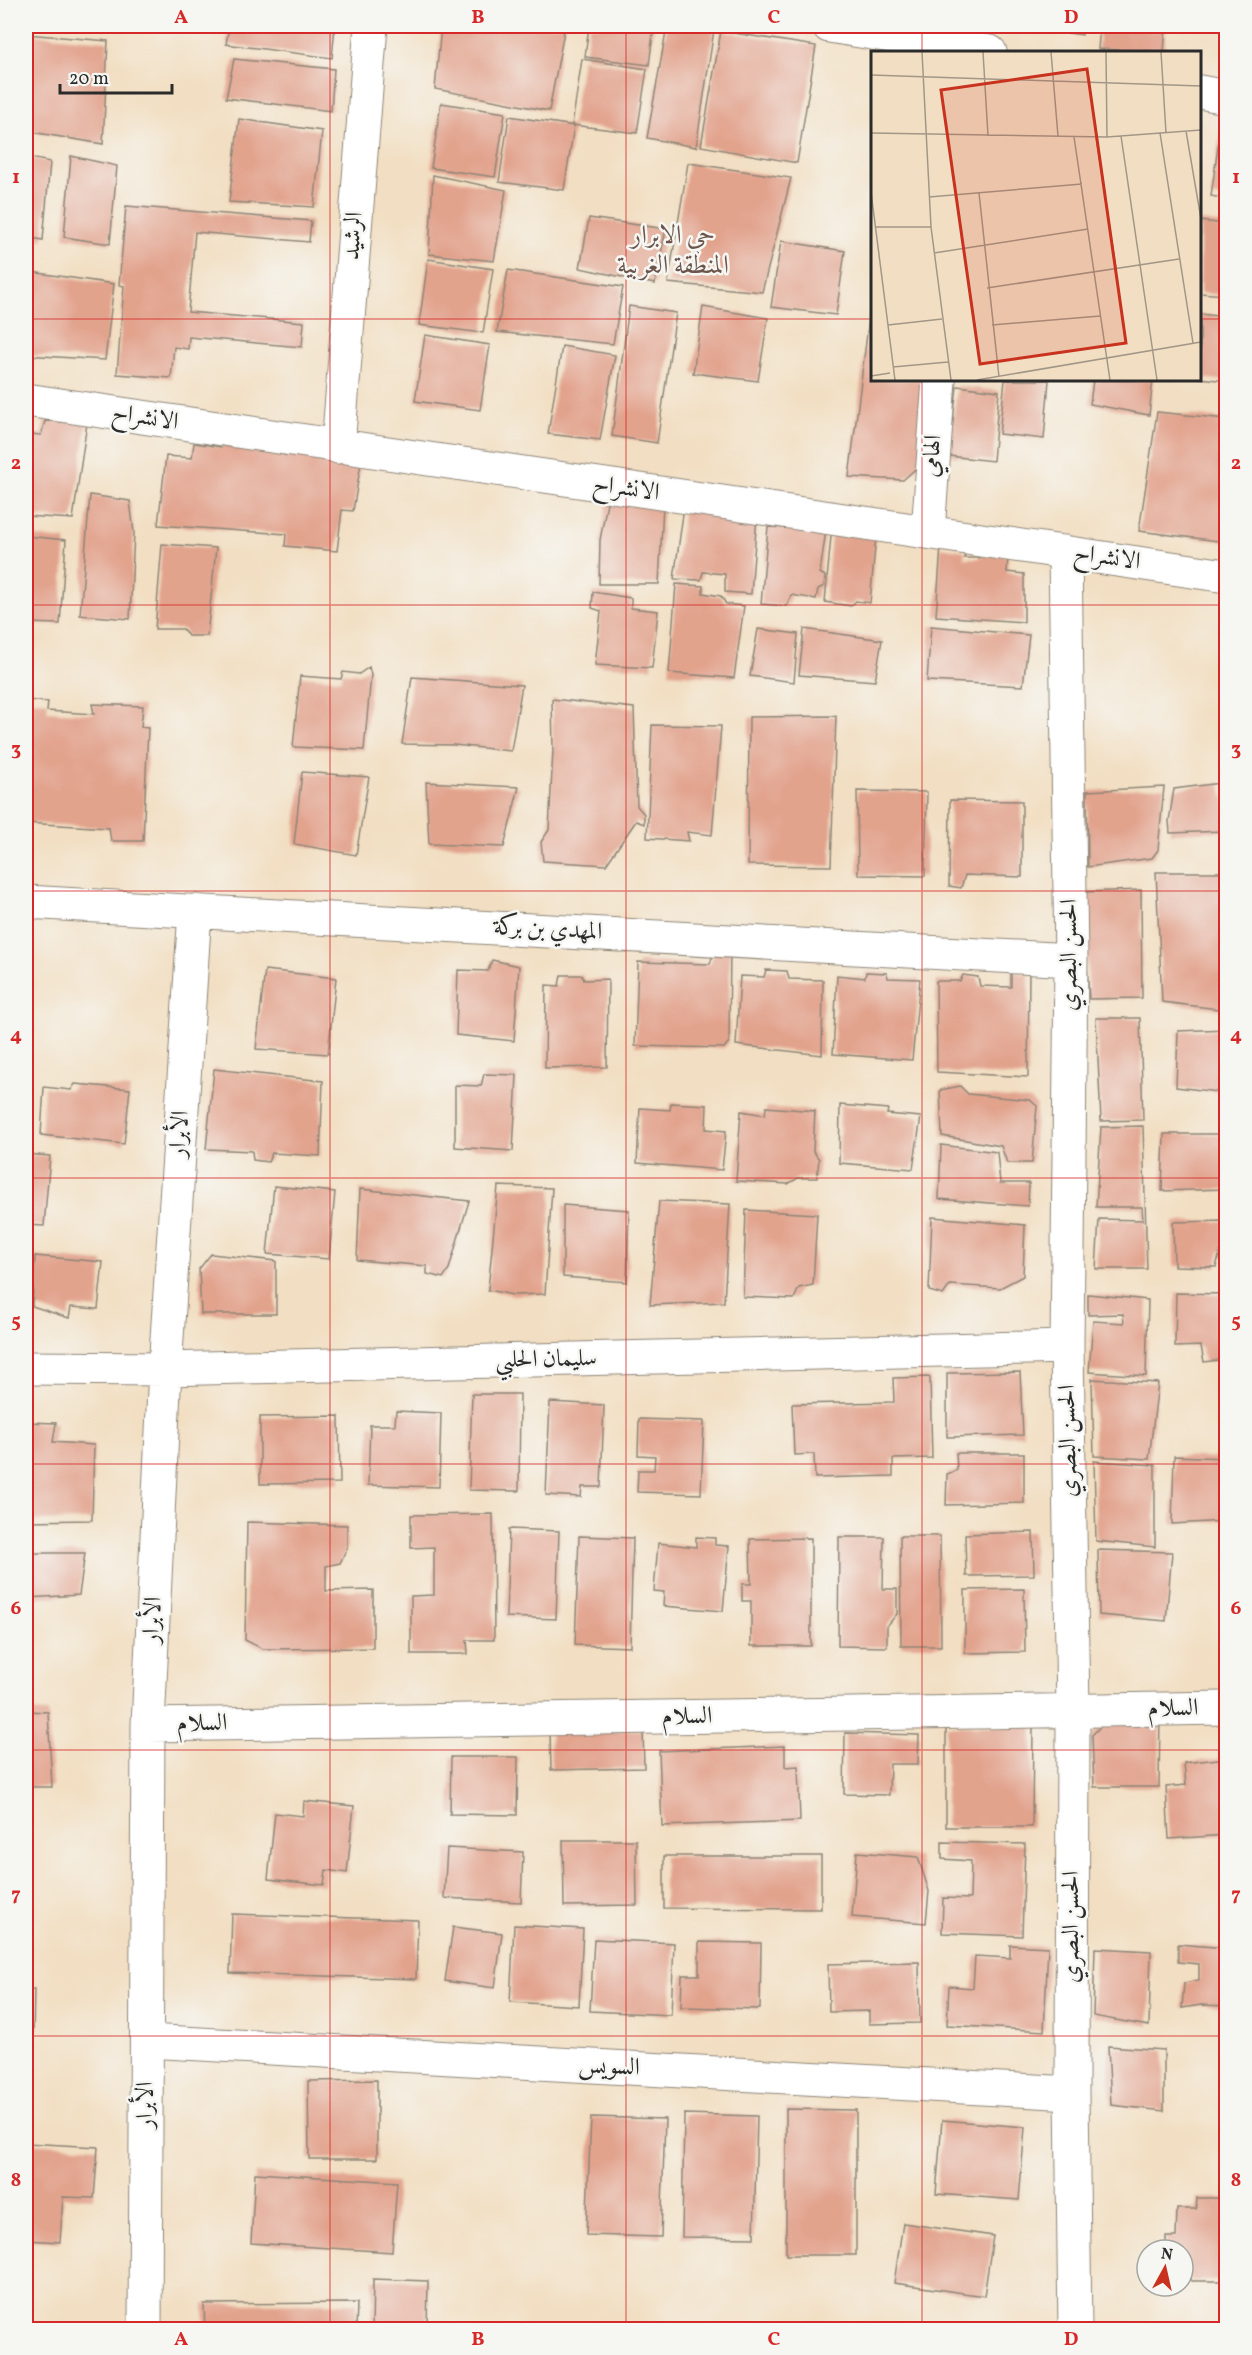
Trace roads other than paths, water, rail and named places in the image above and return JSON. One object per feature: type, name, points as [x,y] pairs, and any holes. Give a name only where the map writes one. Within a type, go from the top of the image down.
[{"type":"street","name":"الرشيد","points":[[338,447],[371,26]]},
{"type":"street","points":[[829,26],[969,44]]},
{"type":"street","points":[[1201,93],[1227,97]]},
{"type":"street","name":"الهامي","points":[[928,532],[939,381]]},
{"type":"street","name":"الانشراح","points":[[26,400],[1227,576]]},
{"type":"street","name":"الحسن البصري","points":[[1065,552],[1071,960],[1067,1347],[1073,1712],[1074,2330]]},
{"type":"street","name":"المهدي بن بركة","points":[[26,902],[1071,960]]},
{"type":"street","name":"الأبرار","points":[[145,2330],[148,1725],[165,1369],[195,911]]},
{"type":"street","name":"سليمان الحلبي","points":[[26,1368],[165,1369],[1067,1347]]},
{"type":"street","name":"السلام","points":[[148,1725],[1227,1708]]},
{"type":"street","name":"السويس","points":[[147,2041],[1072,2093]]},
{"type":"district","name":"حي الابرار المنطقة الغربية","points":[[673,251]]}]
